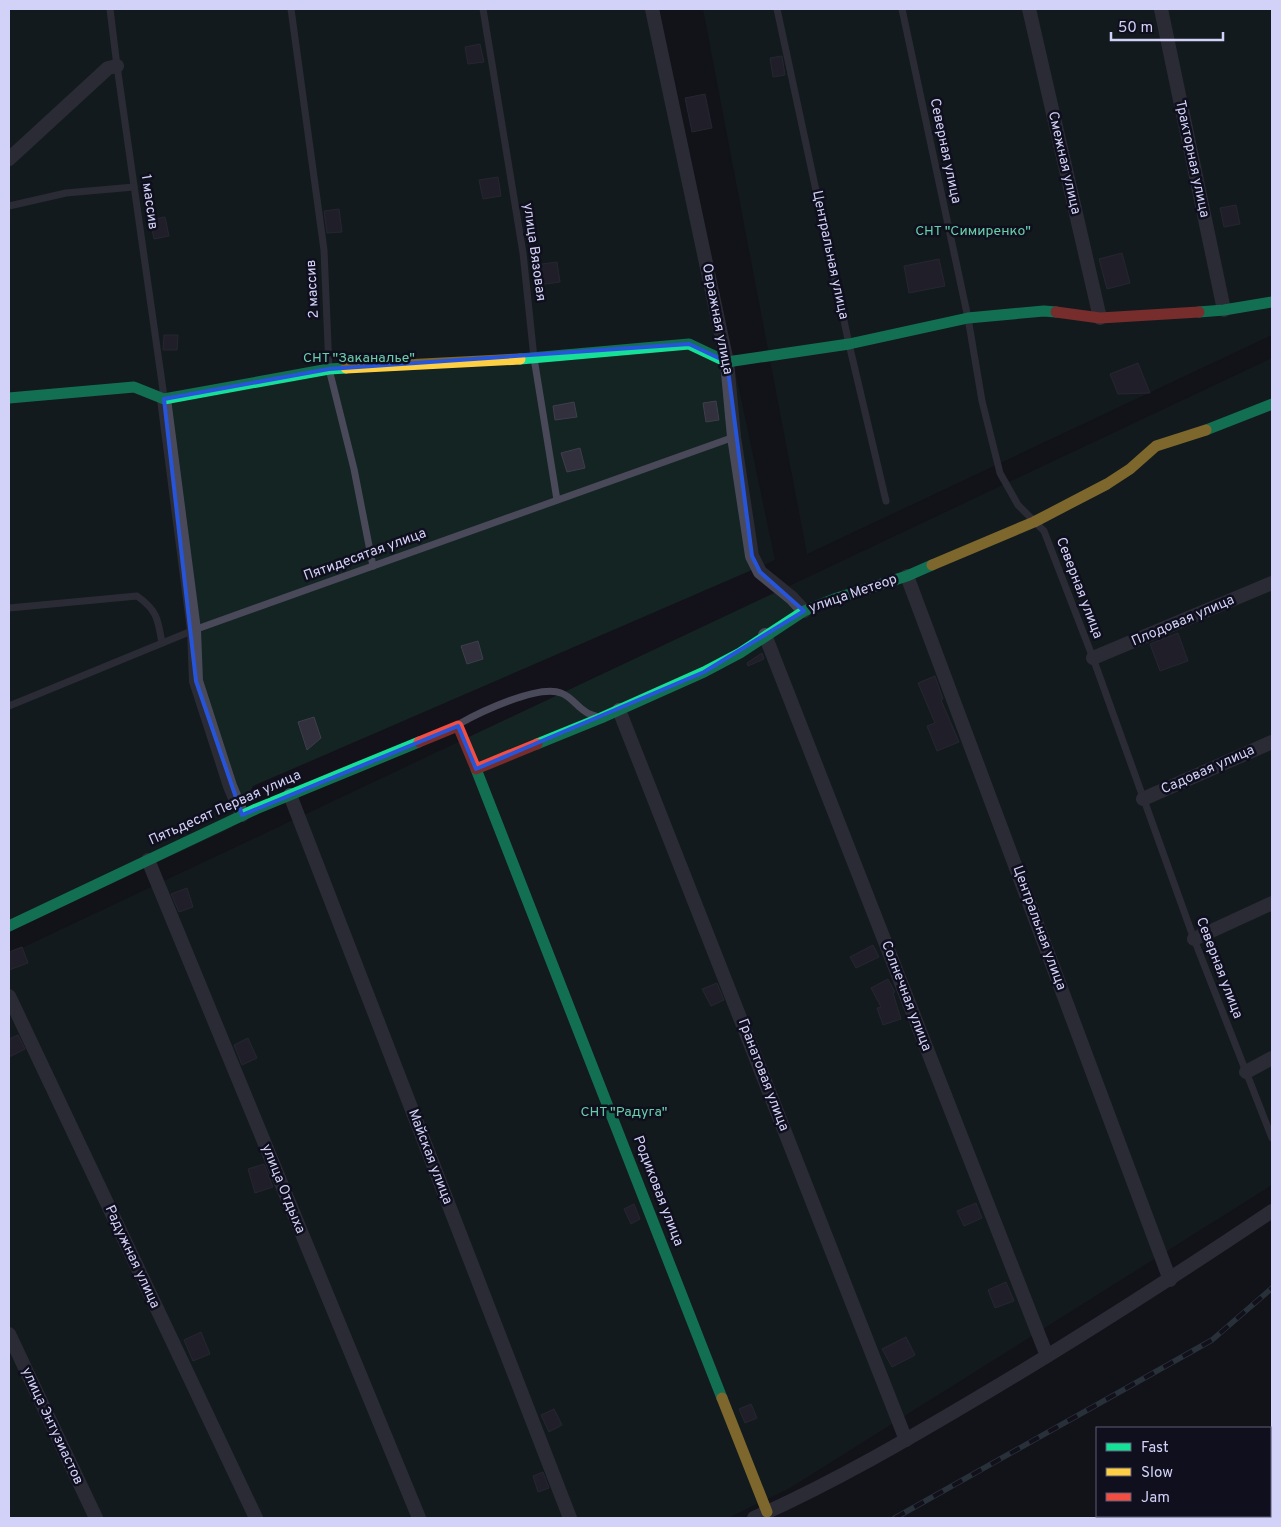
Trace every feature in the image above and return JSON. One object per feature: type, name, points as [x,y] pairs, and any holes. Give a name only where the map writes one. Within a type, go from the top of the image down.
[{"type":"street","name":"Овражная улица","points":[[652,9],[727,362],[734,437],[752,556],[760,572],[792,598],[804,611]]},
{"type":"street","name":"Смежная улица","points":[[1029,9],[1100,318]]},
{"type":"street","name":"Тракторная улица","points":[[1161,9],[1224,310]]},
{"type":"street","points":[[9,158],[108,68],[117,66]]},
{"type":"street","points":[[9,398],[134,387],[164,399],[329,369],[534,358],[689,344],[727,362],[849,344],[968,318],[1044,311],[1100,318],[1224,310],[1272,302]]},
{"type":"street","points":[[164,399],[194,630],[196,681],[230,786],[242,815]]},
{"type":"street","name":"улица Метеор","points":[[476,769],[601,718],[704,672],[740,653],[804,611],[834,599],[907,576],[1034,522],[1107,484],[1130,469],[1156,446],[1196,434],[1272,404]]},
{"type":"street","name":"Центральная улица","points":[[907,576],[1170,1280]]},
{"type":"street","name":"Плодовая улица","points":[[1093,658],[1272,583]]},
{"type":"street","name":"Солнечная улица","points":[[765,636],[1047,1356]]},
{"type":"street","name":"Гранатовая улица","points":[[619,710],[906,1440]]},
{"type":"street","points":[[458,726],[476,769]]},
{"type":"street","name":"Пятьдесят Первая улица","points":[[9,926],[242,815],[458,726]]},
{"type":"street","name":"Садовая улица","points":[[1144,799],[1272,742]]},
{"type":"street","name":"Родиковая улица","points":[[476,769],[767,1512]]},
{"type":"street","name":"Майская улица","points":[[290,795],[570,1518]]},
{"type":"street","name":"улица Отдыха","points":[[148,860],[418,1518]]},
{"type":"street","points":[[1194,939],[1272,903]]},
{"type":"street","name":"Радужная улица","points":[[9,996],[256,1518]]},
{"type":"street","points":[[1246,1072],[1272,1058]]},
{"type":"street","points":[[754,1518],[906,1440],[1170,1280],[1272,1211]]},
{"type":"street","name":"улица Энтузиастов","points":[[9,1334],[96,1518]]},
{"type":"lane","name":"1 массив","points":[[110,9],[164,399]]},
{"type":"lane","name":"2 массив","points":[[291,9],[324,250],[329,369],[354,469],[373,566]]},
{"type":"lane","name":"улица Вязовая","points":[[483,9],[523,253],[534,358],[557,500]]},
{"type":"lane","name":"Центральная улица","points":[[777,9],[849,344],[886,501]]},
{"type":"lane","name":"Северная улица","points":[[902,9],[968,318],[982,401],[1000,473],[1018,505],[1044,531],[1093,658],[1194,939],[1272,1138]]},
{"type":"lane","points":[[9,206],[66,193],[134,187]]},
{"type":"lane","name":"Пятидесятая улица","points":[[9,706],[194,630],[734,437]]},
{"type":"lane","points":[[9,608],[137,596],[150,606],[159,622],[162,643]]},
{"type":"lane","points":[[458,726],[475,715],[514,698],[544,692],[559,692],[572,698],[586,712],[601,718]]},
{"type":"highlighted area","points":[[689,344],[727,362],[752,556],[760,572],[804,611],[704,672],[476,769],[458,726],[242,815],[196,681],[164,399],[329,369]]},
{"type":"green space","name":"СНТ \"Заканалье\"","points":[[9,9],[659,9],[775,560],[253,786],[232,828],[9,931]]},
{"type":"green space","name":"СНТ \"Симиренко\"","points":[[703,9],[1272,9],[1272,335],[807,554]]},
{"type":"green space","name":"СНТ \"Радуга\"","points":[[1272,358],[1272,1185],[790,1488],[728,1518],[9,1518],[9,954]]},
{"type":"building","points":[[480,44],[484,62],[468,64],[465,47]]},
{"type":"building","points":[[782,56],[785,75],[773,77],[770,58]]},
{"type":"building","points":[[705,94],[712,128],[692,132],[685,98]]},
{"type":"building","points":[[498,177],[501,196],[483,199],[479,180]]},
{"type":"building","points":[[1236,205],[1240,224],[1224,227],[1220,208]]},
{"type":"building","points":[[339,209],[342,232],[327,233],[324,211]]},
{"type":"building","points":[[165,217],[169,236],[154,239],[150,220]]},
{"type":"building","points":[[1122,253],[1130,283],[1107,289],[1099,259]]},
{"type":"building","points":[[939,259],[945,286],[909,293],[904,266]]},
{"type":"building","points":[[557,262],[560,282],[538,285],[535,265]]},
{"type":"building","points":[[164,335],[178,335],[177,350],[163,350]]},
{"type":"building","points":[[1138,363],[1150,393],[1118,394],[1110,374]]},
{"type":"building","points":[[716,401],[719,420],[706,422],[703,403]]},
{"type":"building","points":[[574,402],[577,417],[555,420],[553,406]]},
{"type":"building","points":[[580,448],[585,468],[567,472],[561,453]]},
{"type":"building","points":[[1178,633],[1188,661],[1160,671],[1150,644]]},
{"type":"building","points":[[478,641],[483,659],[467,664],[461,646]]},
{"type":"building","points":[[762,653],[764,659],[748,666],[747,663]]},
{"type":"building","points":[[935,676],[943,699],[941,700],[959,742],[937,751],[927,726],[935,723],[918,683]]},
{"type":"building","points":[[314,717],[321,738],[307,750],[298,722]]},
{"type":"building","points":[[187,888],[193,907],[179,912],[171,894]]},
{"type":"building","points":[[873,945],[879,957],[856,968],[850,957]]},
{"type":"building","points":[[22,947],[28,963],[9,970],[9,952]]},
{"type":"building","points":[[888,979],[895,992],[893,993],[901,1019],[883,1025],[877,1008],[881,1007],[871,988]]},
{"type":"building","points":[[717,983],[724,1000],[711,1006],[702,989]]},
{"type":"building","points":[[18,1035],[25,1049],[9,1057],[9,1039]]},
{"type":"building","points":[[248,1038],[257,1058],[242,1065],[234,1045]]},
{"type":"building","points":[[264,1164],[273,1187],[255,1193],[248,1169]]},
{"type":"building","points":[[976,1203],[982,1218],[964,1226],[957,1211]]},
{"type":"building","points":[[634,1204],[640,1219],[631,1224],[624,1209]]},
{"type":"building","points":[[1006,1282],[1014,1301],[995,1308],[988,1290]]},
{"type":"building","points":[[201,1332],[210,1354],[193,1361],[184,1340]]},
{"type":"building","points":[[906,1337],[915,1355],[892,1367],[882,1349]]},
{"type":"building","points":[[751,1404],[757,1418],[745,1423],[739,1409]]},
{"type":"building","points":[[554,1409],[562,1425],[549,1432],[541,1415]]},
{"type":"building","points":[[543,1472],[549,1488],[538,1492],[533,1476]]},
{"type":"railway","points":[[895,1518],[1212,1340],[1272,1288]]},
{"type":"traffic: fast","points":[[1199,312],[1272,302]]},
{"type":"traffic: fast","points":[[520,359],[689,344],[727,362],[849,344],[968,318],[1044,311],[1056,312]]},
{"type":"traffic: fast","points":[[9,398],[134,387],[164,399],[329,369],[346,368]]},
{"type":"traffic: fast","points":[[1206,430],[1272,404]]},
{"type":"traffic: fast","points":[[537,744],[704,672],[740,653],[804,611],[834,599],[907,576],[932,565]]},
{"type":"traffic: fast","points":[[9,926],[256,809],[419,742]]},
{"type":"traffic: fast","points":[[476,769],[722,1398]]},
{"type":"traffic: slow","points":[[346,368],[520,359]]},
{"type":"traffic: slow","points":[[932,565],[1034,522],[1107,484],[1130,469],[1156,446],[1206,430]]},
{"type":"traffic: slow","points":[[722,1398],[767,1512]]},
{"type":"traffic: jam","points":[[1056,312],[1100,318],[1199,312]]},
{"type":"traffic: jam","points":[[419,742],[458,726],[476,769],[537,744]]}]
